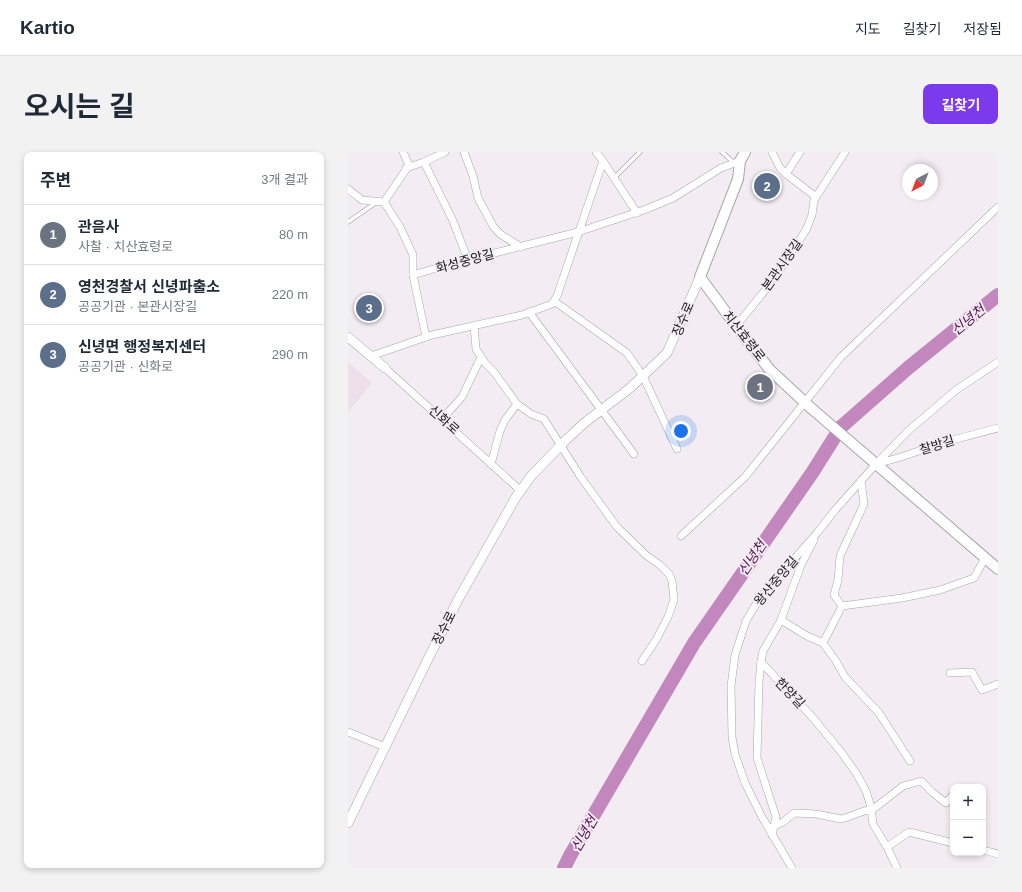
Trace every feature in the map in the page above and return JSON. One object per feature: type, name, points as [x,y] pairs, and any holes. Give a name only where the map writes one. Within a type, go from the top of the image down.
[{"type":"main road","name":"장수로","points":[[700,277],[738,179],[740,159]]},
{"type":"main road","name":"치산효령로","points":[[700,277],[770,370],[876,464]]},
{"type":"main road","points":[[876,464],[998,568]]},
{"type":"street","points":[[381,202],[409,165],[403,152]]},
{"type":"street","points":[[406,168],[424,162],[445,152]]},
{"type":"street","points":[[464,152],[473,176],[478,198],[493,226],[500,234],[521,246]]},
{"type":"street","points":[[596,152],[637,213]]},
{"type":"street","points":[[772,152],[780,168],[816,197]]},
{"type":"street","points":[[786,174],[800,152]]},
{"type":"street","name":"본관시장길","points":[[736,326],[771,283],[806,230],[812,215],[814,200],[845,152]]},
{"type":"street","name":"화성중앙길","points":[[413,275],[578,232],[637,213],[673,198],[720,168],[740,159]]},
{"type":"street","points":[[371,356],[426,337],[529,312],[552,304],[565,276],[578,232],[603,161]]},
{"type":"street","points":[[424,162],[453,220],[468,260]]},
{"type":"street","points":[[348,189],[362,200],[381,202],[400,227],[414,255],[413,275],[426,337]]},
{"type":"street","points":[[681,536],[745,476],[808,405],[841,357],[998,207]]},
{"type":"street","name":"장수로","points":[[348,823],[459,598],[521,491],[532,475],[583,424],[630,388],[667,353],[700,277]]},
{"type":"street","points":[[554,301],[627,353],[643,376],[677,449]]},
{"type":"street","points":[[529,312],[634,454]]},
{"type":"street","points":[[474,326],[476,349],[517,404],[531,414],[544,419],[585,482],[617,527],[646,555],[660,565],[669,574],[672,581],[674,600],[656,640],[642,661]]},
{"type":"street","points":[[348,337],[385,368]]},
{"type":"street","points":[[442,419],[462,397],[481,357]]},
{"type":"street","name":"왕산중앙길","points":[[792,868],[762,818],[745,783],[735,754],[732,737],[731,686],[735,655],[746,621],[753,607],[835,510],[908,431],[950,395],[998,362]]},
{"type":"street","name":"신화로","points":[[385,368],[521,491]]},
{"type":"street","points":[[491,464],[500,431],[505,420],[517,404]]},
{"type":"street","name":"찰방길","points":[[876,464],[945,442],[998,428]]},
{"type":"street","points":[[842,606],[834,595],[838,580],[840,556],[864,504],[861,481]]},
{"type":"street","points":[[772,835],[776,817],[758,758],[760,662],[764,650],[781,620],[801,565],[817,533]]},
{"type":"street","points":[[842,606],[902,598],[947,587],[974,578],[985,558]]},
{"type":"street","points":[[823,643],[842,606]]},
{"type":"street","points":[[781,620],[807,636],[823,643],[845,676],[879,713],[910,761]]},
{"type":"street","name":"한양길","points":[[760,662],[800,703],[841,752],[866,791],[872,810],[873,824],[887,847],[897,868]]},
{"type":"street","points":[[950,673],[972,672],[982,690],[998,684]]},
{"type":"street","points":[[348,732],[385,747]]},
{"type":"street","points":[[774,826],[783,822],[794,813],[816,814],[841,819],[864,811],[872,810],[903,786],[921,781],[946,803],[950,798]]},
{"type":"street","points":[[887,847],[909,832],[950,842]]},
{"type":"street","points":[[986,851],[998,854]]},
{"type":"lane","points":[[614,178],[640,152]]},
{"type":"lane","points":[[722,152],[740,159]]},
{"type":"lane","points":[[348,222],[381,202]]},
{"type":"shaded area","points":[[348,362],[372,383],[348,412]]},
{"type":"waterway","name":"신녕천","points":[[564,868],[694,643],[812,473],[841,427],[908,368],[998,295]]},
{"type":"place","name":"영천경찰서 신녕파출소","points":[[767,186]]},
{"type":"place","name":"신녕면 행정복지센터","points":[[369,308]]},
{"type":"place","name":"관음사","points":[[760,387]]}]
